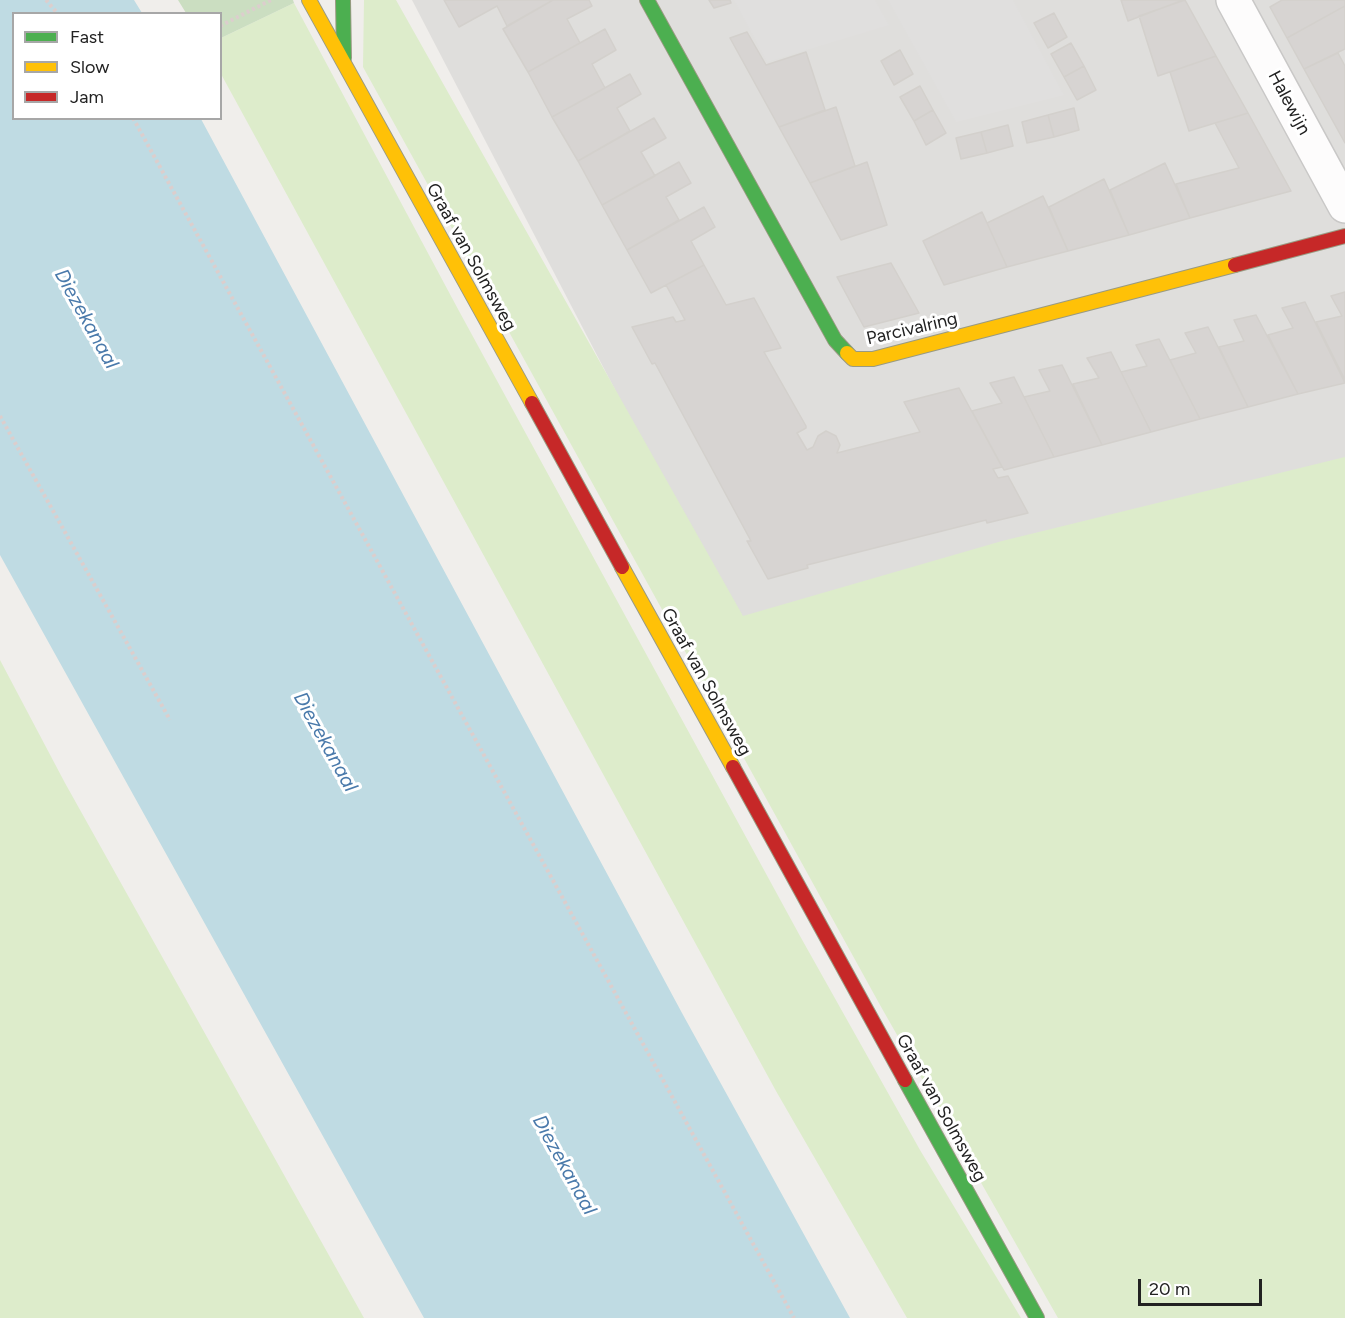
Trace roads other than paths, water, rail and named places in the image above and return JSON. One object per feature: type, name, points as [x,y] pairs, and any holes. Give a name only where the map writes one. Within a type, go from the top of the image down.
[{"type":"street","name":"Graaf van Solmsweg","points":[[309,0],[1036,1318]]},
{"type":"street","name":"Graaf van Solmsweg","points":[[343,0],[344,64]]},
{"type":"street","name":"Parcivalring","points":[[647,0],[835,340],[853,359],[873,359],[1345,236]]},
{"type":"street","name":"Halewijn","points":[[1233,0],[1345,206]]},
{"type":"water","name":"Diezekanaal","points":[[0,0],[134,0],[141,12],[12,12],[12,120],[202,120],[682,1013],[850,1318],[424,1318],[0,555]]}]
